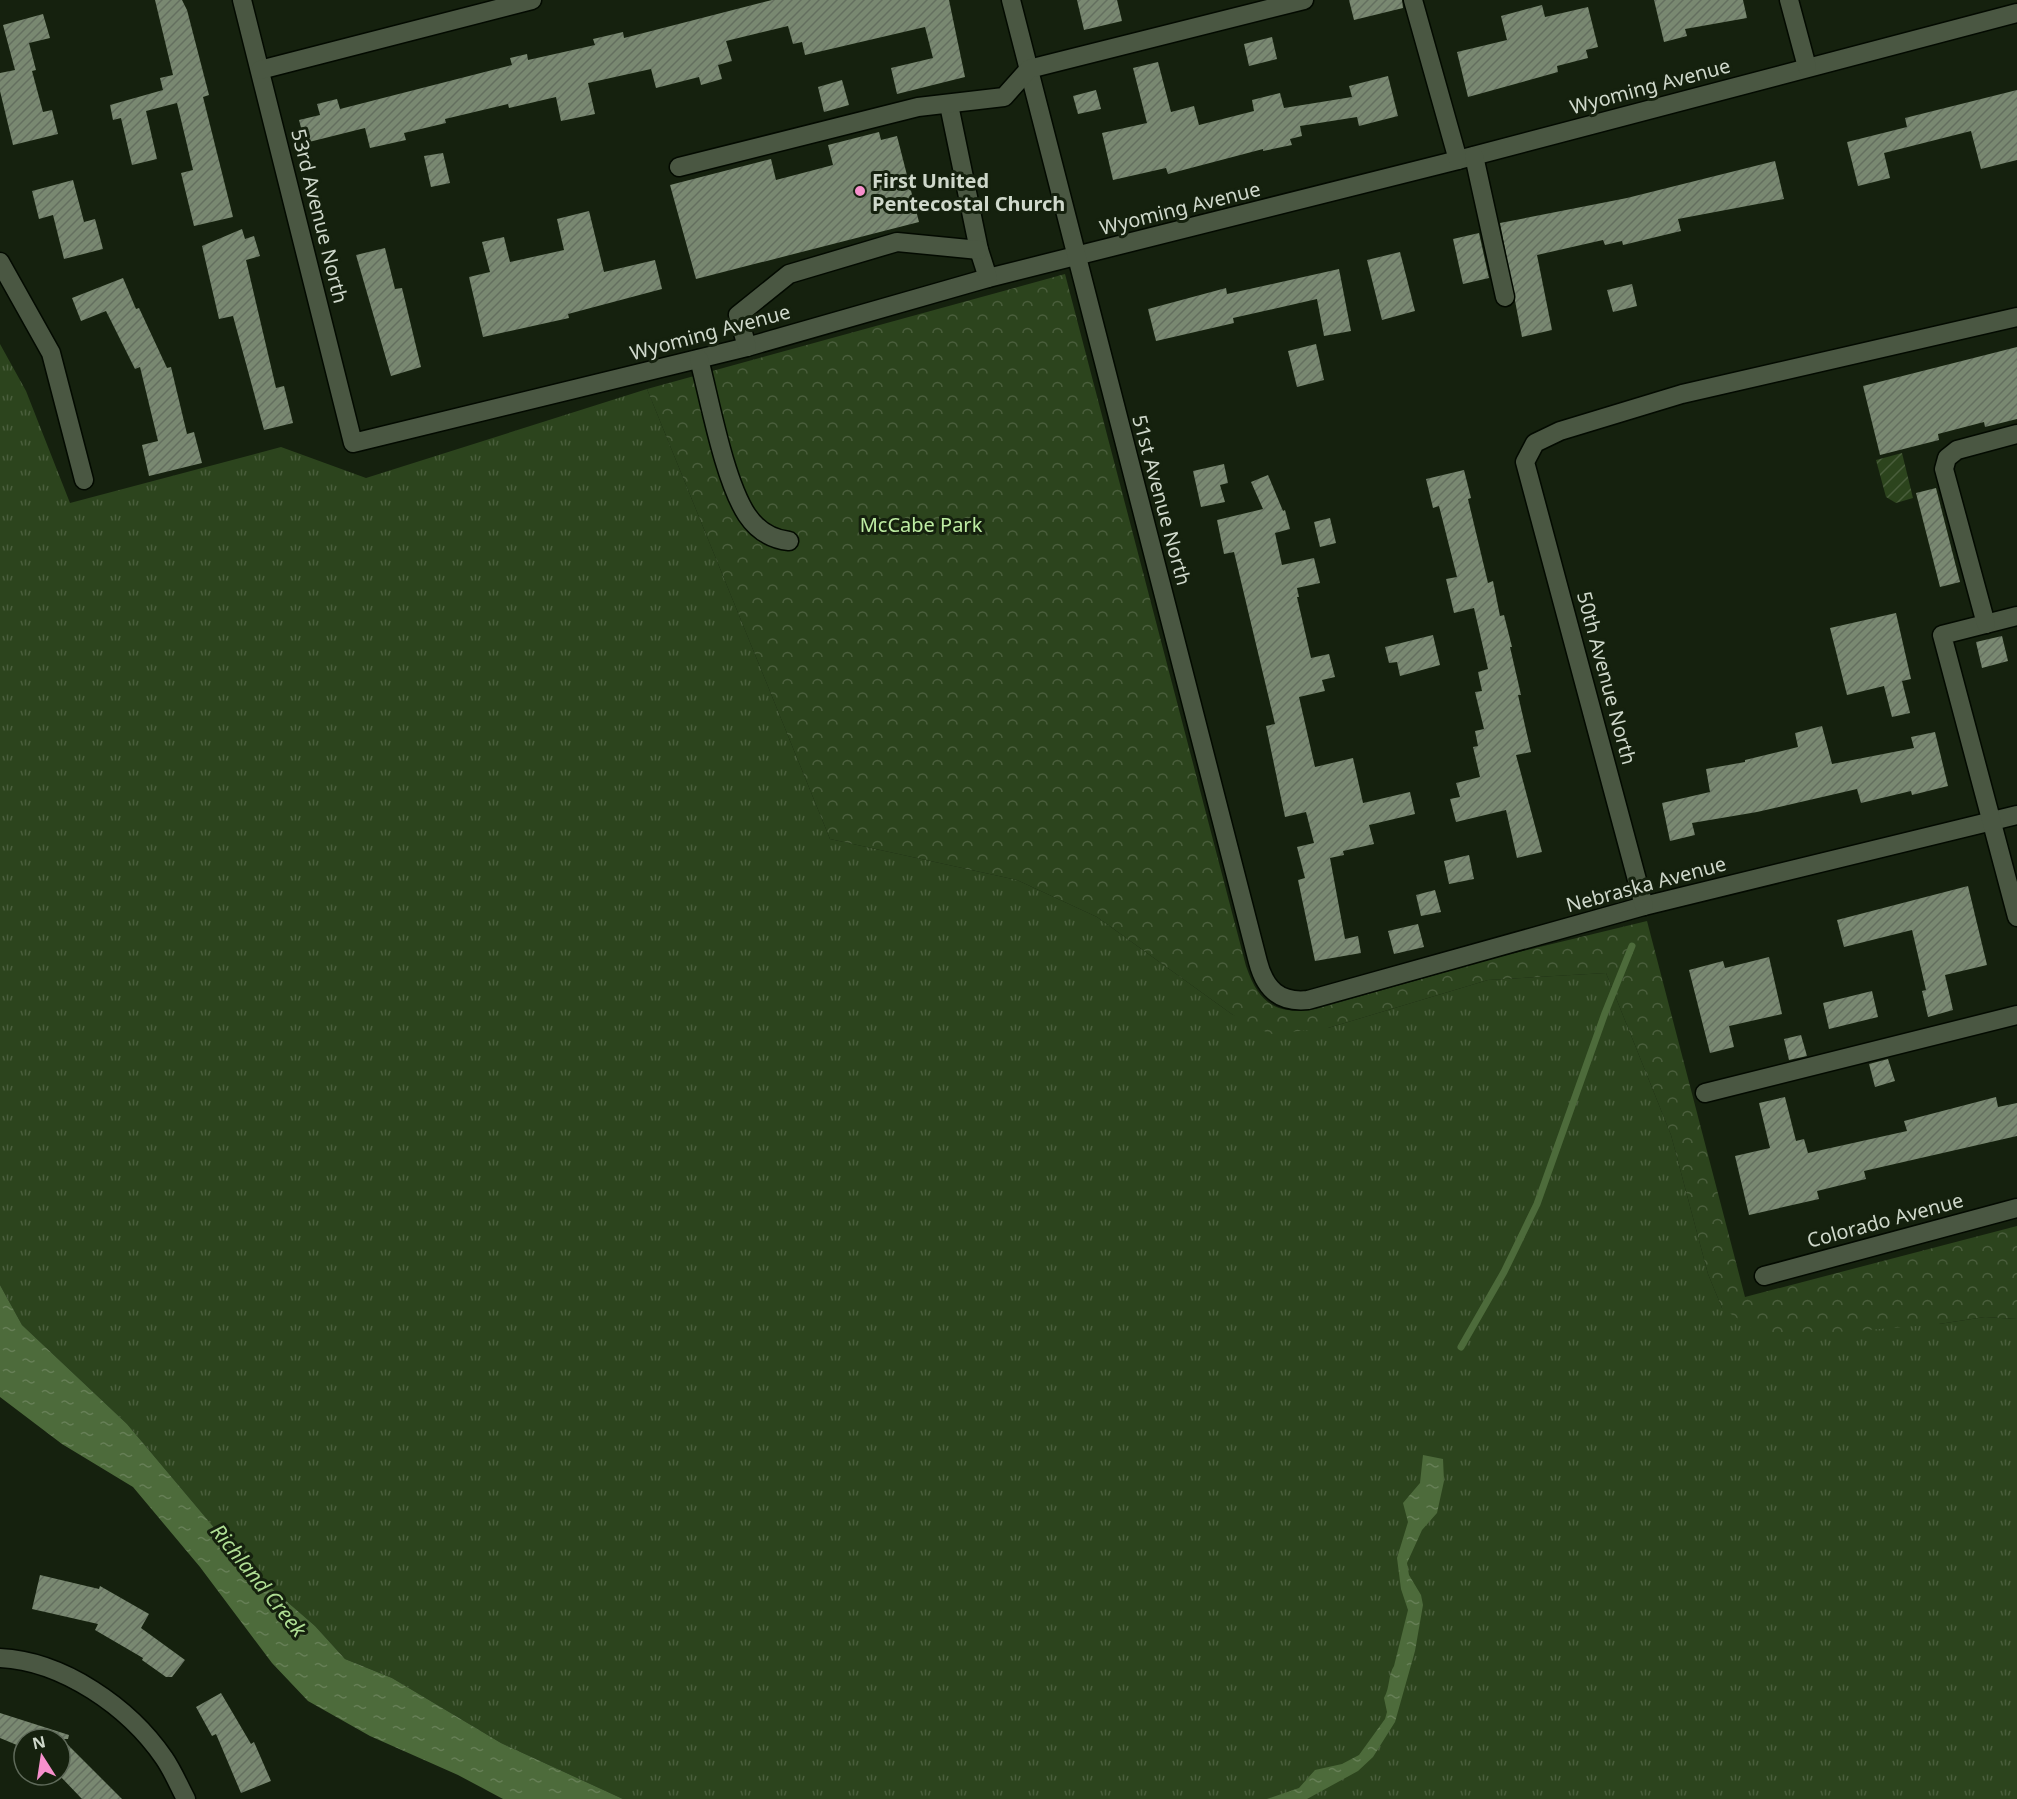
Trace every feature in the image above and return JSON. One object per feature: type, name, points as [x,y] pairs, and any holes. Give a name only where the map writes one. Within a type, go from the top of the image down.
[{"type":"street","name":"53rd Avenue North","points":[[242,0],[353,443]]},
{"type":"street","points":[[260,70],[532,0]]},
{"type":"street","name":"51st Avenue North","points":[[1011,0],[1075,258],[1262,976],[1271,991],[1288,1000]]},
{"type":"street","points":[[679,167],[918,107],[1004,97],[1029,69],[1304,0]]},
{"type":"street","points":[[1413,0],[1466,158],[1505,297]]},
{"type":"street","points":[[1789,0],[1807,67]]},
{"type":"street","name":"Wyoming Avenue","points":[[353,443],[747,347],[988,278],[1466,158],[2017,13]]},
{"type":"street","points":[[949,105],[979,250],[988,278]]},
{"type":"street","points":[[747,347],[738,315],[789,274],[897,242],[979,250]]},
{"type":"street","points":[[0,262],[51,353],[84,480]]},
{"type":"street","name":"50th Avenue North","points":[[1644,906],[1526,462],[1536,443],[1560,431],[1682,394],[2017,317]]},
{"type":"street","points":[[699,359],[730,476],[747,514],[771,537],[789,541]]},
{"type":"street","points":[[1986,624],[1944,469],[1947,458],[1957,450],[2017,434]]},
{"type":"street","points":[[2017,616],[1942,635],[2017,917]]},
{"type":"street","name":"Nebraska Avenue","points":[[1288,1000],[1308,1000],[1333,994],[1644,906],[2017,815]]},
{"type":"street","points":[[1705,1093],[2017,1015]]},
{"type":"street","name":"Colorado Avenue","points":[[1764,1276],[2017,1208]]},
{"type":"street","points":[[0,1658],[20,1659],[69,1677],[104,1699],[133,1724],[164,1758],[186,1799]]},
{"type":"green space","name":"McCabe Park","points":[[1065,274],[1246,966],[1263,998],[1280,1008],[1316,1009],[1502,956],[1647,921],[1745,1297],[2017,1226],[2017,1319],[1985,1317],[1939,1324],[1856,1331],[1762,1335],[1722,1308],[1708,1274],[1671,1135],[1606,973],[1488,980],[1328,1028],[1270,1034],[1233,1015],[1097,917],[1017,880],[830,839],[647,389]]},
{"type":"green space","points":[[0,344],[26,391],[70,503],[281,447],[366,478],[647,389],[830,839],[1017,880],[1097,917],[1233,1015],[1328,1028],[1488,980],[1606,973],[1671,1135],[1708,1274],[1722,1308],[1939,1324],[1985,1317],[2017,1319],[2017,1799],[623,1799],[501,1743],[392,1678],[345,1659],[315,1626],[262,1580],[222,1537],[127,1424],[22,1325],[0,1285]]},
{"type":"green space","points":[[1902,453],[1913,498],[1896,503],[1886,497],[1876,460]]},
{"type":"water","name":"Richland Creek","points":[[0,1285],[22,1325],[127,1424],[222,1537],[262,1580],[315,1626],[345,1659],[392,1678],[501,1743],[623,1799],[503,1799],[458,1775],[370,1736],[308,1701],[272,1663],[200,1567],[133,1487],[62,1444],[0,1397]]},
{"type":"water","points":[[1423,1455],[1443,1459],[1444,1481],[1437,1513],[1422,1530],[1407,1563],[1409,1575],[1421,1595],[1423,1605],[1415,1651],[1395,1722],[1373,1757],[1358,1771],[1307,1799],[1267,1799],[1299,1788],[1315,1770],[1342,1764],[1359,1755],[1385,1719],[1387,1712],[1384,1698],[1408,1610],[1401,1589],[1397,1558],[1408,1522],[1403,1503],[1420,1483]]},
{"type":"building","points":[[155,0],[182,0],[187,10],[209,95],[203,97],[233,217],[194,226],[181,173],[193,170],[177,103],[146,111],[157,159],[132,165],[121,118],[113,120],[110,105],[163,90],[160,78],[173,75]]},
{"type":"building","points":[[772,0],[949,0],[965,77],[897,94],[891,68],[933,58],[925,27],[805,55],[802,42],[793,44],[788,26],[726,41],[732,61],[718,65],[722,79],[701,85],[699,77],[656,88],[651,69],[588,83],[595,114],[561,121],[556,97],[509,108],[508,104],[445,119],[446,123],[404,133],[406,140],[370,148],[365,128],[305,143],[299,120],[320,115],[317,104],[337,99],[340,109],[512,65],[510,58],[527,54],[528,60],[595,45],[593,39],[623,32],[624,38]]},
{"type":"building","points":[[1077,0],[1117,0],[1122,21],[1084,30]]},
{"type":"building","points":[[1349,0],[1402,0],[1403,8],[1354,20]]},
{"type":"building","points":[[1654,0],[1743,0],[1747,18],[1685,29],[1687,36],[1664,42]]},
{"type":"building","points":[[1542,5],[1545,17],[1588,7],[1598,47],[1586,50],[1588,58],[1557,66],[1558,72],[1468,97],[1457,52],[1507,40],[1501,16]]},
{"type":"building","points":[[43,14],[50,38],[29,43],[36,70],[32,71],[43,112],[52,110],[58,134],[13,145],[0,91],[0,73],[15,70],[3,25]]},
{"type":"building","points":[[1272,37],[1277,59],[1249,66],[1244,44]]},
{"type":"building","points":[[1158,62],[1171,112],[1194,106],[1199,125],[1254,111],[1252,100],[1280,93],[1284,108],[1352,97],[1349,86],[1388,76],[1398,116],[1359,126],[1357,117],[1300,126],[1302,136],[1290,139],[1292,145],[1263,151],[1263,149],[1168,174],[1166,168],[1113,180],[1102,133],[1147,123],[1133,68]]},
{"type":"building","points":[[842,80],[849,105],[824,112],[818,87]]},
{"type":"building","points":[[1096,90],[1101,109],[1078,114],[1073,96]]},
{"type":"building","points":[[2017,90],[2017,160],[1981,169],[1971,131],[1884,153],[1890,178],[1858,186],[1847,142],[1907,127],[1905,118]]},
{"type":"building","points":[[879,132],[881,140],[897,136],[919,222],[696,279],[670,185],[771,159],[776,180],[833,165],[828,145]]},
{"type":"building","points":[[443,153],[450,183],[431,187],[424,156]]},
{"type":"building","points":[[1775,161],[1784,199],[1678,219],[1681,231],[1623,245],[1622,241],[1605,245],[1603,240],[1537,255],[1552,330],[1522,337],[1500,223],[1627,198]]},
{"type":"building","points":[[73,180],[84,222],[95,219],[103,249],[64,259],[53,215],[39,219],[32,191]]},
{"type":"building","points":[[589,211],[604,272],[655,260],[662,289],[568,314],[569,318],[483,337],[469,277],[490,272],[482,242],[504,237],[510,262],[564,250],[557,219]]},
{"type":"building","points":[[242,229],[245,239],[254,236],[260,256],[246,260],[276,388],[284,386],[293,423],[264,430],[233,316],[219,319],[202,246]]},
{"type":"building","points":[[1479,233],[1489,278],[1463,284],[1453,239]]},
{"type":"building","points":[[385,248],[395,289],[402,288],[421,367],[391,376],[356,255]]},
{"type":"building","points":[[1400,252],[1415,311],[1382,320],[1367,260]]},
{"type":"building","points":[[1339,269],[1351,331],[1324,336],[1317,299],[1233,318],[1234,323],[1156,341],[1148,309],[1226,288],[1227,294]]},
{"type":"building","points":[[123,278],[136,309],[139,308],[167,368],[171,367],[187,434],[194,432],[202,463],[149,476],[142,445],[158,441],[140,367],[135,369],[106,311],[81,321],[72,298]]},
{"type":"building","points":[[1632,284],[1637,306],[1613,312],[1607,290]]},
{"type":"building","points":[[1316,344],[1324,380],[1297,387],[1288,351]]},
{"type":"building","points":[[2017,347],[2017,419],[1985,427],[1984,422],[1938,434],[1939,440],[1880,455],[1863,386]]},
{"type":"building","points":[[1224,464],[1228,483],[1220,485],[1225,502],[1201,507],[1193,471]]},
{"type":"building","points":[[1464,470],[1471,498],[1468,499],[1488,583],[1493,581],[1500,616],[1504,615],[1512,647],[1510,647],[1521,695],[1518,695],[1531,752],[1516,755],[1542,852],[1517,858],[1506,810],[1456,822],[1450,799],[1460,797],[1456,783],[1480,777],[1473,747],[1478,746],[1475,731],[1484,729],[1475,692],[1482,691],[1478,672],[1488,669],[1474,608],[1454,613],[1446,579],[1457,577],[1439,506],[1433,508],[1426,479]]},
{"type":"building","points":[[1268,475],[1283,511],[1285,510],[1290,529],[1275,533],[1282,565],[1314,558],[1320,583],[1297,588],[1311,658],[1329,654],[1335,677],[1322,680],[1325,691],[1299,697],[1315,767],[1353,758],[1363,803],[1410,792],[1415,814],[1369,825],[1374,844],[1343,851],[1344,855],[1330,858],[1345,939],[1358,936],[1361,953],[1315,961],[1298,880],[1305,878],[1297,847],[1314,843],[1306,812],[1285,817],[1266,726],[1275,724],[1234,552],[1224,554],[1217,520],[1263,509],[1251,482]]},
{"type":"building","points":[[1936,488],[1960,582],[1940,587],[1916,493]]},
{"type":"building","points":[[1330,518],[1336,543],[1320,547],[1314,522]]},
{"type":"building","points":[[1896,613],[1911,679],[1902,681],[1910,713],[1892,717],[1884,686],[1847,695],[1830,628]]},
{"type":"building","points":[[1433,635],[1440,665],[1400,676],[1397,662],[1389,663],[1385,647]]},
{"type":"building","points":[[2002,636],[2008,661],[1982,668],[1976,642]]},
{"type":"building","points":[[1822,726],[1832,764],[1914,748],[1911,737],[1935,732],[1948,786],[1912,795],[1911,791],[1861,803],[1857,789],[1757,812],[1692,823],[1695,835],[1670,841],[1662,803],[1710,792],[1706,769],[1745,762],[1745,760],[1798,747],[1795,733]]},
{"type":"building","points":[[1469,855],[1474,879],[1449,884],[1444,861]]},
{"type":"building","points":[[1968,886],[1987,965],[1945,975],[1953,1010],[1928,1017],[1922,991],[1926,990],[1912,930],[1844,947],[1837,920]]},
{"type":"building","points":[[1435,890],[1441,912],[1421,916],[1416,895]]},
{"type":"building","points":[[1418,924],[1424,947],[1394,954],[1388,931]]},
{"type":"building","points":[[1769,957],[1782,1014],[1729,1026],[1734,1047],[1710,1053],[1689,970],[1723,961],[1725,968]]},
{"type":"building","points":[[1872,991],[1878,1017],[1829,1029],[1823,1003]]},
{"type":"building","points":[[1801,1035],[1807,1056],[1789,1060],[1784,1039]]},
{"type":"building","points":[[1888,1059],[1895,1081],[1875,1087],[1869,1064]]},
{"type":"building","points":[[1785,1097],[1796,1141],[1804,1139],[1808,1153],[1907,1131],[1904,1121],[1996,1097],[1998,1107],[2017,1103],[2017,1136],[1864,1171],[1866,1179],[1817,1191],[1819,1199],[1749,1215],[1735,1156],[1770,1148],[1759,1103]]},
{"type":"building","points":[[40,1575],[99,1589],[100,1586],[149,1614],[141,1628],[185,1660],[172,1677],[166,1677],[142,1660],[143,1658],[95,1630],[98,1624],[32,1609]]},
{"type":"building","points":[[221,1693],[251,1744],[254,1742],[271,1781],[241,1793],[216,1734],[212,1736],[196,1707]]},
{"type":"building","points":[[0,1713],[44,1727],[12,1727],[12,1743],[0,1738]]},
{"type":"building","points":[[72,1749],[122,1799],[82,1799],[71,1787]]},
{"type":"waterway","points":[[1461,1347],[1504,1272],[1537,1204],[1605,1013],[1632,946]]},
{"type":"place","name":"First United Pentecostal Church","points":[[860,191]]}]
